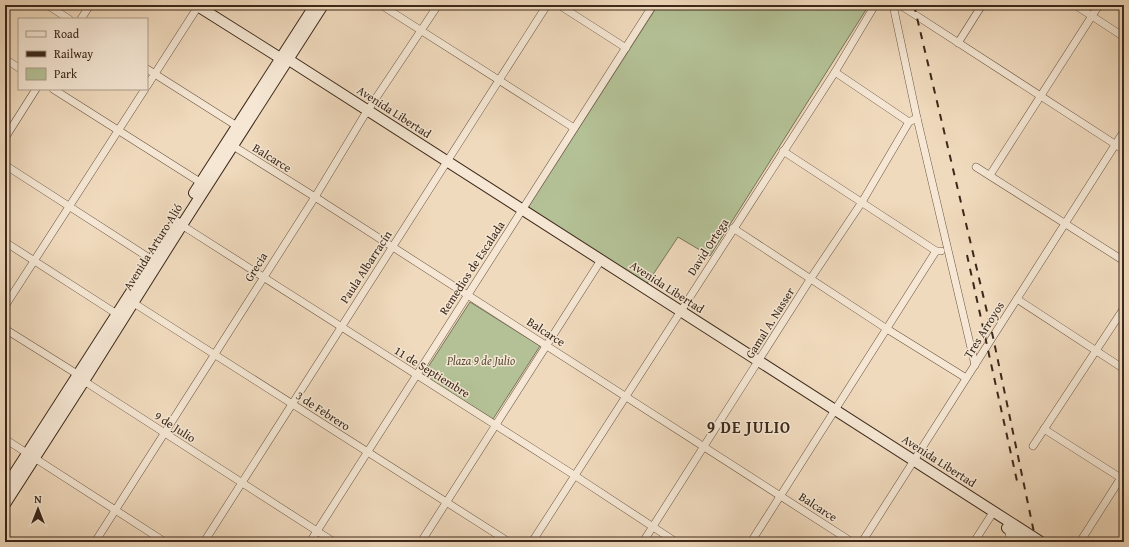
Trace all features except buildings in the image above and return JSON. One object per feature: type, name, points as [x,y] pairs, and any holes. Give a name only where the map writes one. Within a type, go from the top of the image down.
[{"type":"main road","name":"Avenida Libertad","points":[[198,5],[992,514],[1041,542]]},
{"type":"main road","name":"Avenida Arturo Alió","points":[[5,504],[31,456],[230,144],[315,5]]},
{"type":"main road","name":"Avenida Arturo Alió","points":[[282,60],[324,5]]},
{"type":"main road","name":"Avenida Arturo Alió","points":[[5,488],[31,456]]},
{"type":"main road","name":"Avenida Libertad","points":[[992,514],[1008,528],[1028,542]]},
{"type":"street","points":[[47,5],[67,18]]},
{"type":"street","points":[[82,18],[90,5]]},
{"type":"street","points":[[148,84],[198,5]]},
{"type":"street","points":[[381,5],[574,128]]},
{"type":"street","name":"Grecia","points":[[95,542],[315,197],[366,114],[438,5]]},
{"type":"street","name":"Paula Albarracín","points":[[204,542],[547,5]]},
{"type":"street","points":[[559,5],[626,48]]},
{"type":"street","name":"Remedios de Escalada","points":[[310,542],[654,5]]},
{"type":"street","name":"David Ortega","points":[[532,542],[678,313],[835,72],[875,5]]},
{"type":"street","points":[[893,5],[917,118],[975,365]]},
{"type":"street","points":[[900,5],[1124,150]]},
{"type":"street","points":[[958,43],[982,5]]},
{"type":"street","points":[[1075,5],[1124,37]]},
{"type":"street","points":[[990,175],[1099,5]]},
{"type":"street","points":[[5,59],[18,67]]},
{"type":"street","points":[[148,70],[240,128]]},
{"type":"street","points":[[835,72],[910,122]]},
{"type":"street","points":[[5,138],[35,90]]},
{"type":"street","points":[[55,90],[204,185]]},
{"type":"street","points":[[5,306],[144,90]]},
{"type":"street","name":"Gamal A. Nasser","points":[[643,542],[811,278],[862,202],[910,122],[917,118]]},
{"type":"street","name":"Tres Arroyos","points":[[862,542],[1124,131]]},
{"type":"street","name":"Balcarce","points":[[230,144],[852,542]]},
{"type":"street","points":[[783,151],[936,251],[948,250]]},
{"type":"street","points":[[5,165],[155,261]]},
{"type":"street","points":[[976,166],[1124,261]]},
{"type":"street","name":"11 de Septiembre","points":[[179,223],[416,376],[574,475],[676,542]]},
{"type":"street","points":[[733,228],[887,329],[966,378]]},
{"type":"street","points":[[5,242],[119,316]]},
{"type":"street","points":[[751,542],[936,251]]},
{"type":"street","points":[[421,542],[600,263]]},
{"type":"street","points":[[1017,299],[1124,369]]},
{"type":"street","name":"3 de Febrero","points":[[130,300],[508,542]]},
{"type":"street","points":[[1034,446],[1124,308]]},
{"type":"street","name":"9 de Julio","points":[[5,329],[164,434],[334,542]]},
{"type":"street","points":[[1044,429],[1123,477],[1080,542]]},
{"type":"street","points":[[5,439],[165,542]]},
{"type":"street","points":[[974,542],[992,514]]},
{"type":"street","points":[[1008,528],[1011,542]]},
{"type":"green space","points":[[658,5],[869,5],[710,256],[678,237],[646,285],[530,210],[529,206]]},
{"type":"green space","name":"Plaza 9 de Julio","points":[[470,302],[540,346],[493,419],[423,375]]},
{"type":"railway","points":[[914,5],[993,337],[1036,542]]},
{"type":"railway","points":[[967,255],[1017,481]]},
{"type":"district","name":"9 DE JULIO","points":[[749,427]]}]
